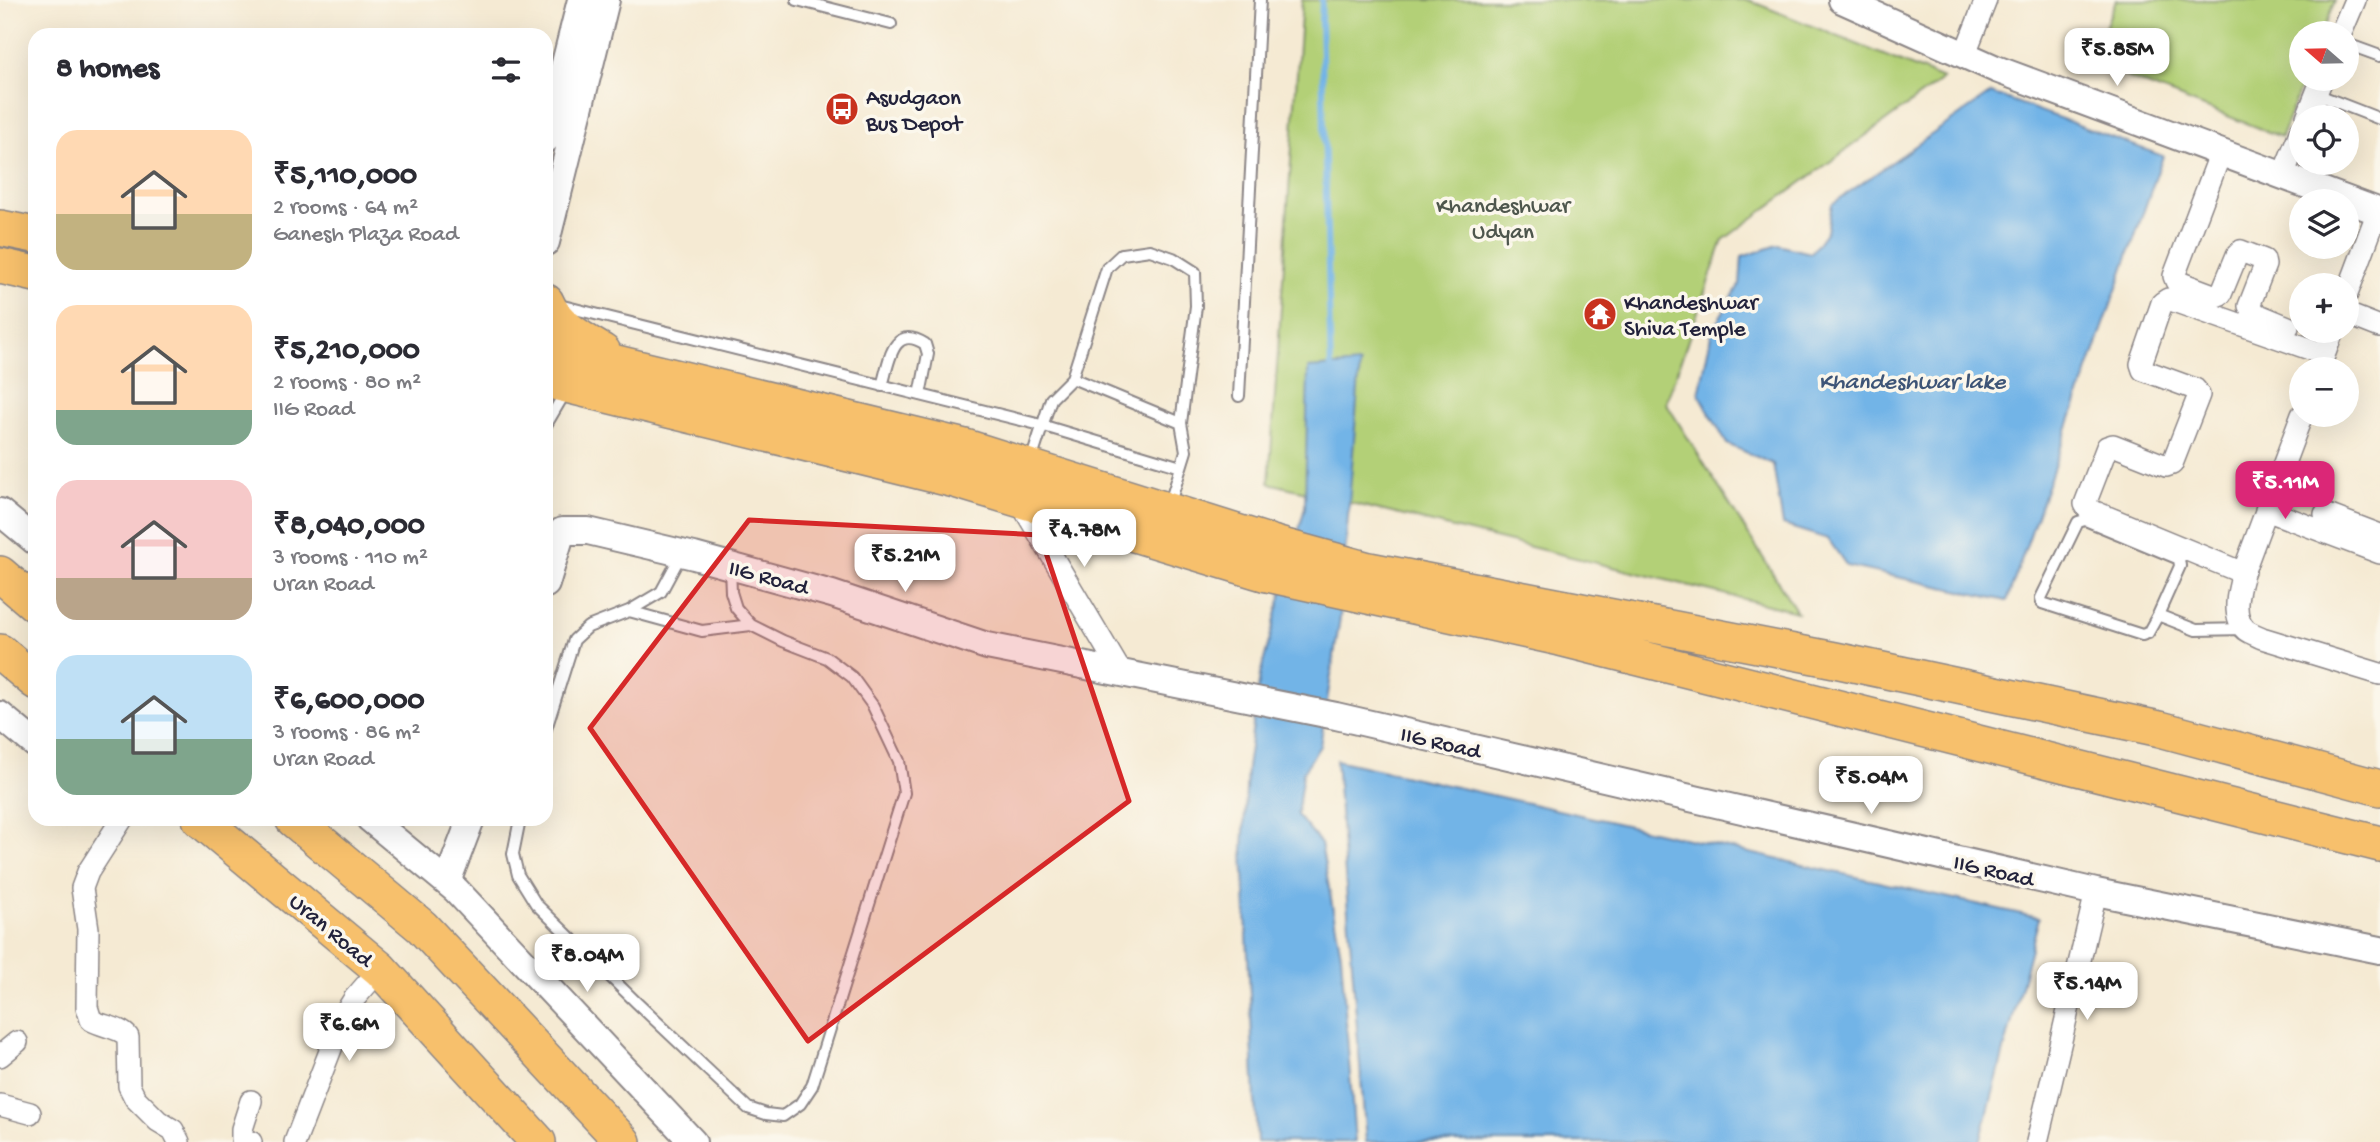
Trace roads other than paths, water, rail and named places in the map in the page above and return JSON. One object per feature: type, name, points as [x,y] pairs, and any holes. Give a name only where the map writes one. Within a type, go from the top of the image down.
[{"type":"highway","points":[[0,228],[28,234]]},
{"type":"highway","points":[[0,266],[28,272]]},
{"type":"highway","points":[[553,314],[575,334],[620,363]]},
{"type":"highway","points":[[553,348],[965,447],[1168,510],[1271,559]]},
{"type":"highway","points":[[557,383],[955,480],[1019,500],[1366,583],[1560,638],[2380,844]]},
{"type":"highway","points":[[0,574],[28,598]]},
{"type":"highway","points":[[1366,583],[1821,657],[2160,729],[2380,788]]},
{"type":"highway","points":[[0,652],[28,675]]},
{"type":"highway","name":"Uran Road","points":[[208,826],[380,969],[538,1142]]},
{"type":"highway","points":[[301,826],[422,927],[623,1142]]},
{"type":"street","points":[[553,111],[581,0]]},
{"type":"street","points":[[553,214],[606,0]]},
{"type":"street","points":[[1842,0],[1964,55],[2379,211],[2355,273]]},
{"type":"street","points":[[1964,55],[1986,0]]},
{"type":"street","points":[[2346,21],[2355,0]]},
{"type":"street","points":[[2221,152],[2174,276],[2176,281],[2216,296],[2221,294],[2241,251],[2264,260],[2265,265],[2249,306],[2254,313],[2326,349]]},
{"type":"street","points":[[2283,175],[2289,160]]},
{"type":"street","points":[[2243,573],[2088,509],[2085,504],[2108,447],[2113,445],[2166,466],[2172,464],[2199,395],[2194,389],[2143,370],[2141,364],[2162,303],[2168,299],[2326,349]]},
{"type":"street","points":[[2359,319],[2380,327]]},
{"type":"street","points":[[2297,427],[2243,573],[2237,596],[2238,613],[2246,629],[2262,638],[2380,674]]},
{"type":"street","points":[[1029,467],[1019,500],[1122,674]]},
{"type":"street","points":[[2266,510],[2380,553]]},
{"type":"street","points":[[0,512],[28,535]]},
{"type":"street","points":[[2325,514],[2380,535]]},
{"type":"street","name":"IIG Road","points":[[554,531],[588,531],[682,553],[832,594],[988,646],[1336,716],[2096,892],[2380,950]]},
{"type":"street","points":[[4,727],[28,740]]},
{"type":"street","points":[[118,826],[88,872],[82,888],[88,929],[86,1007],[91,1020],[102,1026],[124,1031],[128,1037],[129,1086],[135,1098],[158,1121],[173,1129],[180,1142]]},
{"type":"street","points":[[382,826],[447,882],[693,1142]]},
{"type":"street","points":[[447,882],[468,826]]},
{"type":"street","points":[[2037,1142],[2096,892]]},
{"type":"street","points":[[295,1142],[344,1015],[380,969]]},
{"type":"street","points":[[0,1056],[17,1042]]},
{"type":"street","points":[[251,1101],[242,1129],[242,1139],[251,1142]]},
{"type":"street","points":[[0,1105],[30,1113]]},
{"type":"lane","points":[[797,0],[891,24]]},
{"type":"lane","points":[[1239,396],[1260,0]]},
{"type":"lane","points":[[2359,48],[2380,56]]},
{"type":"lane","points":[[2328,91],[2380,119]]},
{"type":"lane","points":[[1029,467],[1051,399],[1072,378],[1107,268],[1122,254],[1150,250],[1173,258],[1195,272],[1194,333],[1181,424],[1186,451],[1168,510]]},
{"type":"lane","points":[[553,304],[1041,425],[1181,467]]},
{"type":"lane","points":[[882,386],[894,346],[901,338],[909,337],[925,344],[928,354],[920,395]]},
{"type":"lane","points":[[1072,378],[1181,424]]},
{"type":"lane","points":[[2085,520],[2179,559],[2180,566],[2158,615],[2148,633],[2142,635],[2042,603],[2041,598],[2078,522],[2085,520]]},
{"type":"lane","points":[[553,706],[574,639],[588,626],[629,611],[661,592],[682,553]]},
{"type":"lane","points":[[519,826],[513,854],[519,876],[537,904],[636,1003],[748,1108],[783,1116],[800,1104],[812,1086],[904,793],[900,761],[873,706],[852,677],[827,657],[783,641],[751,625],[736,608],[731,592],[730,566]]},
{"type":"lane","points":[[629,611],[702,631],[751,625]]},
{"type":"lane","points":[[2158,615],[2196,630],[2246,629]]},
{"type":"water","name":"Khandeshwar lake","points":[[1991,93],[2163,156],[2007,601],[1847,566],[1828,539],[1783,525],[1773,464],[1727,444],[1699,394],[1712,330],[1740,284],[1742,257],[1778,245],[1811,253],[1827,231],[1832,204]]},
{"type":"water","points":[[1360,364],[1340,618],[1320,746],[1303,772],[1297,815],[1321,844],[1341,954],[1355,1142],[1257,1142],[1243,851],[1247,768],[1260,675],[1305,507],[1308,368]]},
{"type":"water","points":[[1336,760],[2039,918],[1980,1142],[1366,1142]]},
{"type":"waterway","points":[[1322,0],[1331,372]]},
{"type":"place","name":"Asudgaon Bus Depot","points":[[842,109]]},
{"type":"place","name":"Khandeshwar Shiva Temple","points":[[1600,314]]},
{"type":"park label","name":"Khandeshwar Udyan","points":[[1503,217]]}]
